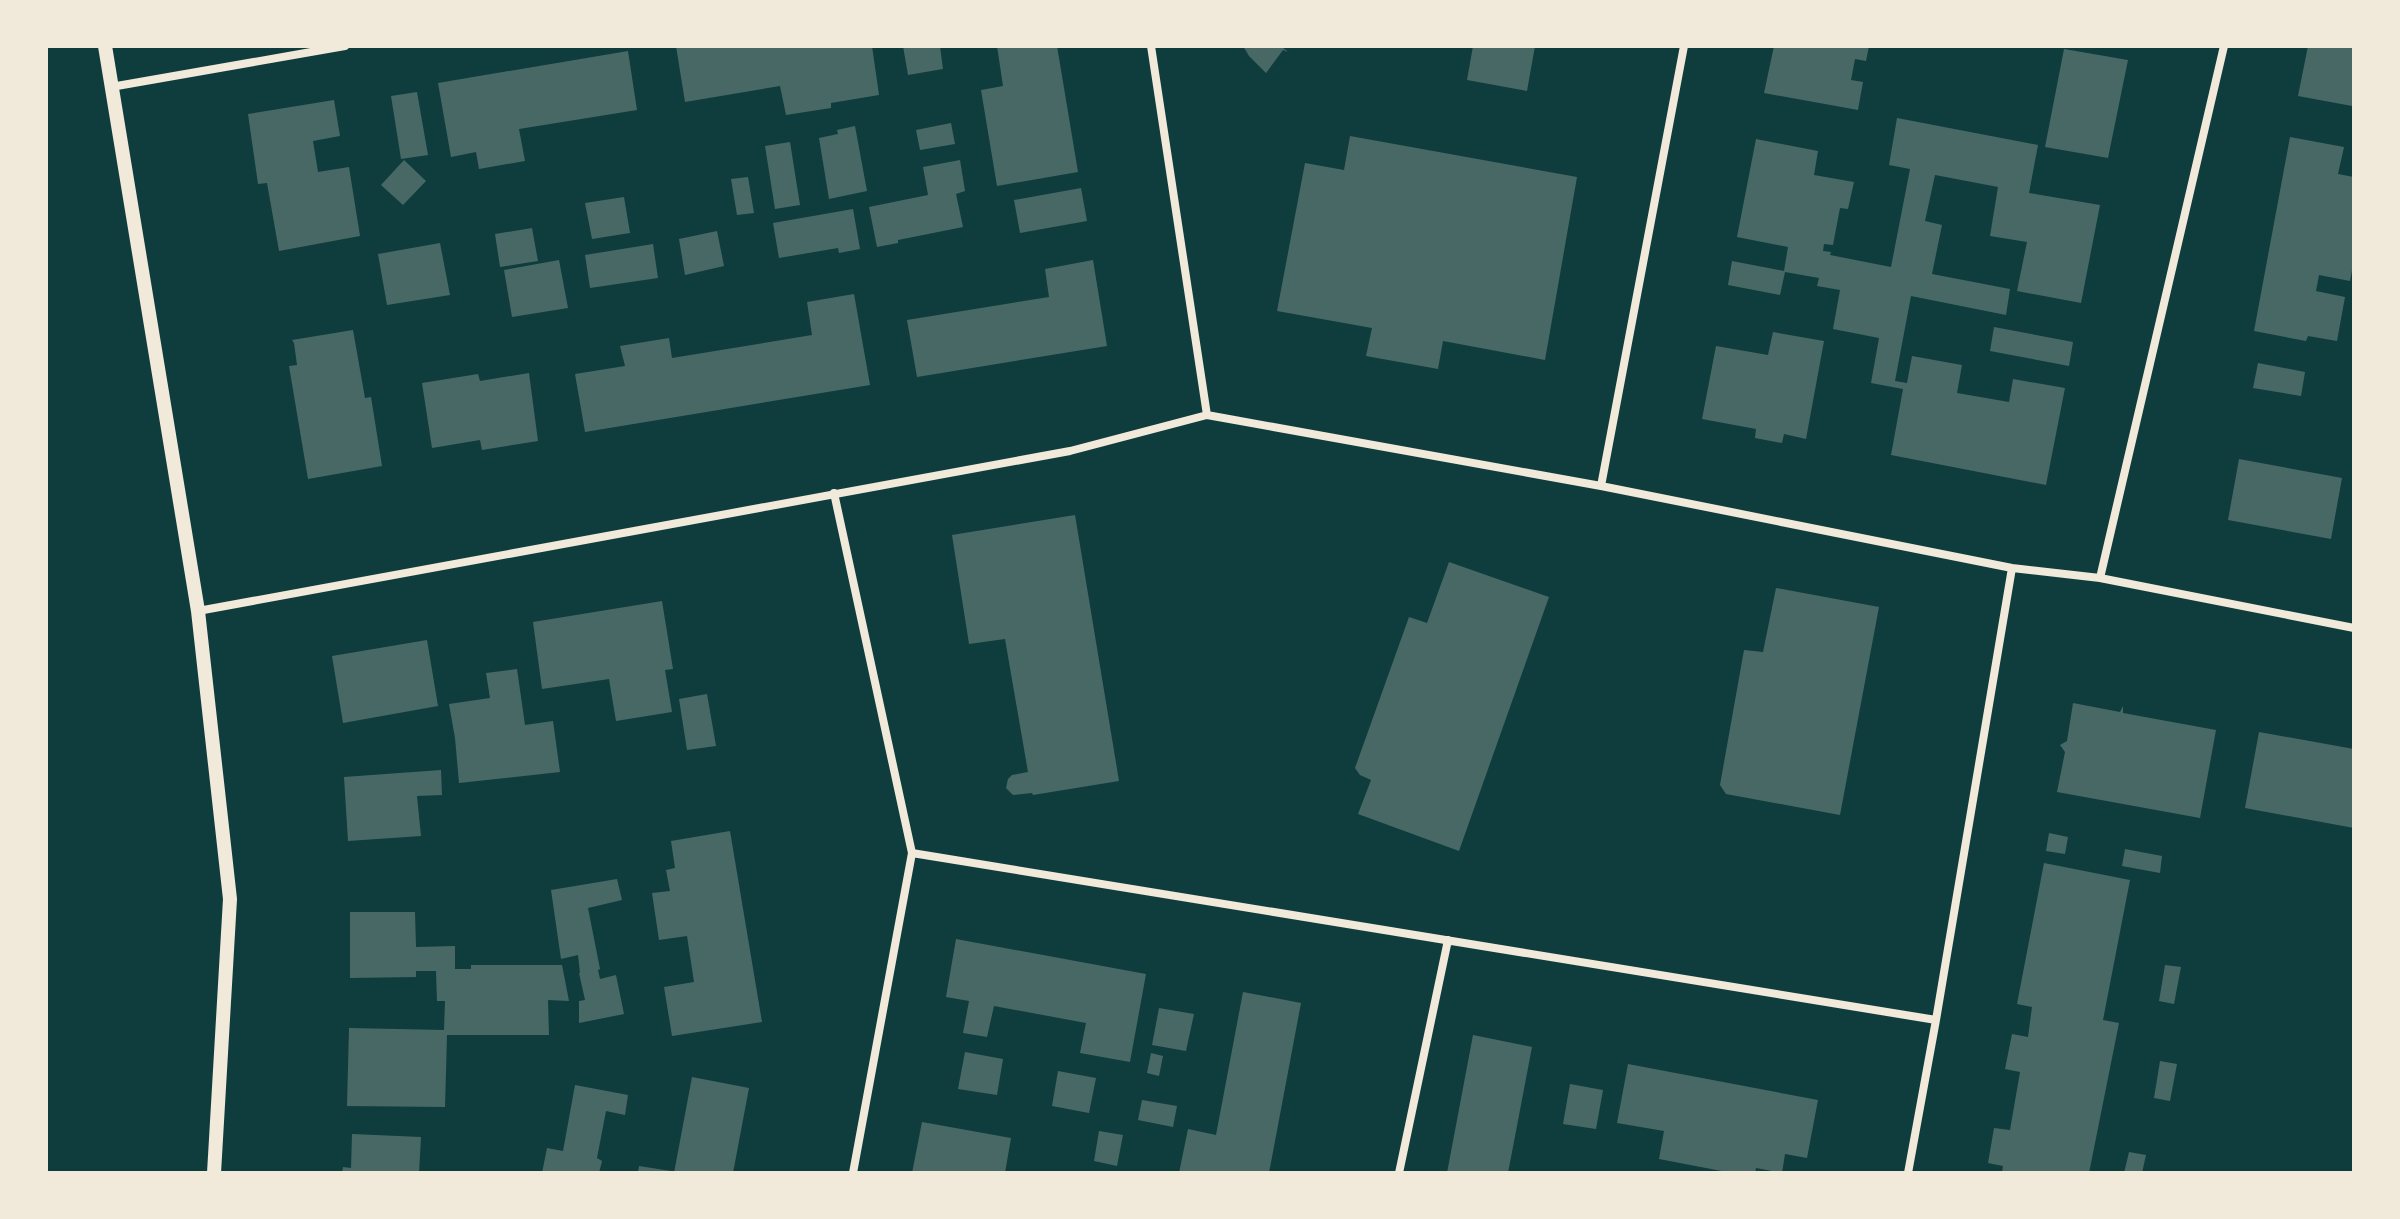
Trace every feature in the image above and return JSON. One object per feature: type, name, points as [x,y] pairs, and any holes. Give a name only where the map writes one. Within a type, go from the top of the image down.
[{"type":"street","points":[[105,46],[198,611],[230,899],[214,1173]]},
{"type":"street","points":[[111,87],[345,46]]},
{"type":"street","points":[[1151,46],[1207,415]]},
{"type":"street","points":[[1601,486],[1684,46]]},
{"type":"street","points":[[2100,578],[2224,46]]},
{"type":"street","points":[[198,611],[1070,451],[1207,415],[1601,486],[2012,568],[2100,578],[2354,628]]},
{"type":"street","points":[[834,493],[912,853],[853,1173]]},
{"type":"street","points":[[1908,1173],[2012,568]]},
{"type":"street","points":[[912,853],[1936,1020]]},
{"type":"street","points":[[1399,1173],[1448,940]]},
{"type":"building","points":[[676,46],[872,46],[879,95],[831,103],[831,108],[786,115],[780,86],[685,102]]},
{"type":"building","points":[[903,46],[940,46],[943,69],[908,75]]},
{"type":"building","points":[[997,46],[1057,46],[1078,172],[997,186],[981,90],[1003,86]]},
{"type":"building","points":[[1243,46],[1281,46],[1288,52],[1283,50],[1266,73]]},
{"type":"building","points":[[1473,46],[1535,46],[1527,91],[1467,80]]},
{"type":"building","points":[[1774,46],[1869,46],[1866,61],[1855,59],[1851,80],[1863,82],[1858,110],[1764,93]]},
{"type":"building","points":[[2308,46],[2354,46],[2352,106],[2298,96]]},
{"type":"building","points":[[2064,49],[2128,60],[2108,158],[2045,147]]},
{"type":"building","points":[[628,51],[637,110],[519,129],[525,161],[479,169],[476,152],[451,157],[438,83]]},
{"type":"building","points":[[417,92],[428,155],[401,159],[391,96]]},
{"type":"building","points":[[334,100],[340,136],[313,141],[318,172],[349,167],[360,236],[279,251],[267,183],[258,184],[248,114]]},
{"type":"building","points":[[1897,118],[2038,145],[2029,193],[2100,205],[2081,303],[2017,291],[2027,242],[1990,236],[1998,187],[1935,175],[1925,221],[1942,225],[1932,274],[2010,289],[2006,315],[1911,296],[1895,381],[1907,383],[1912,356],[1962,365],[1957,393],[2009,402],[2013,379],[2065,388],[2046,485],[1891,455],[1903,389],[1871,383],[1879,338],[1833,329],[1840,290],[1817,286],[1819,278],[1785,272],[1780,295],[1728,285],[1732,261],[1784,271],[1788,247],[1737,237],[1756,139],[1818,151],[1814,175],[1854,182],[1848,209],[1840,208],[1833,245],[1824,244],[1823,251],[1891,267],[1910,169],[1889,165]]},
{"type":"building","points":[[951,123],[955,144],[920,150],[916,130]]},
{"type":"building","points":[[855,126],[867,191],[829,199],[819,138]]},
{"type":"building","points":[[1350,136],[1577,177],[1545,360],[1443,341],[1438,369],[1366,356],[1372,328],[1277,311],[1305,163],[1344,170]]},
{"type":"building","points":[[2290,137],[2344,147],[2338,174],[2354,177],[2354,260],[2350,281],[2319,275],[2316,291],[2345,297],[2337,341],[2308,336],[2306,341],[2254,331]]},
{"type":"building","points":[[790,142],[800,205],[775,209],[765,146]]},
{"type":"building","points":[[404,160],[426,181],[403,205],[381,185]]},
{"type":"building","points":[[960,160],[965,191],[956,194],[963,227],[877,247],[869,207],[928,195],[923,167]]},
{"type":"building","points":[[748,177],[754,213],[737,215],[731,179]]},
{"type":"building","points":[[1081,188],[1087,221],[1020,233],[1014,200]]},
{"type":"building","points":[[624,197],[630,233],[592,239],[585,203]]},
{"type":"building","points":[[853,209],[860,249],[839,253],[838,248],[779,258],[773,223]]},
{"type":"building","points":[[532,228],[538,261],[500,267],[495,234]]},
{"type":"building","points":[[717,231],[724,266],[685,275],[679,239]]},
{"type":"building","points":[[440,243],[450,295],[387,305],[378,254]]},
{"type":"building","points":[[653,244],[658,278],[590,288],[585,255]]},
{"type":"building","points":[[559,260],[568,308],[512,317],[504,270]]},
{"type":"building","points":[[1093,260],[1107,346],[917,377],[907,320],[1049,297],[1045,269]]},
{"type":"building","points":[[854,294],[870,385],[585,432],[575,374],[625,366],[620,346],[669,338],[672,358],[812,335],[807,302]]},
{"type":"building","points":[[1994,327],[2073,342],[2069,366],[1990,351]]},
{"type":"building","points":[[353,330],[365,398],[371,397],[382,466],[308,479],[289,366],[297,365],[292,340]]},
{"type":"building","points":[[1773,332],[1824,341],[1806,439],[1784,434],[1782,443],[1755,438],[1756,429],[1702,419],[1716,346],[1768,355]]},
{"type":"building","points":[[2258,363],[2305,372],[2301,396],[2253,388]]},
{"type":"building","points":[[529,373],[538,441],[482,450],[480,440],[432,448],[422,383],[478,374],[480,381]]},
{"type":"building","points":[[2239,459],[2342,478],[2331,539],[2228,520]]},
{"type":"building","points":[[1075,515],[1119,781],[1033,795],[1013,795],[1006,788],[1008,779],[1012,775],[1028,772],[1005,639],[969,644],[952,535]]},
{"type":"building","points":[[1449,562],[1549,597],[1459,851],[1358,814],[1371,780],[1360,775],[1355,768],[1409,617],[1427,623]]},
{"type":"building","points":[[1776,588],[1879,607],[1840,815],[1726,794],[1720,785],[1744,650],[1763,652]]},
{"type":"building","points":[[662,601],[673,669],[665,670],[672,712],[616,721],[609,679],[542,689],[533,622]]},
{"type":"building","points":[[427,640],[438,706],[343,723],[332,656]]},
{"type":"building","points":[[517,669],[525,725],[553,721],[560,772],[459,783],[449,704],[490,698],[486,673]]},
{"type":"building","points":[[707,694],[716,746],[687,750],[679,699]]},
{"type":"building","points":[[2073,703],[2120,712],[2123,706],[2123,713],[2216,730],[2200,818],[2057,792],[2065,752],[2060,745],[2067,741]]},
{"type":"building","points":[[2259,732],[2354,749],[2354,828],[2245,808]]},
{"type":"building","points":[[441,770],[442,795],[417,796],[421,836],[348,841],[344,777]]},
{"type":"building","points":[[730,831],[762,1022],[672,1036],[664,987],[694,982],[687,936],[659,940],[652,893],[670,891],[666,870],[675,868],[671,841]]},
{"type":"building","points":[[2049,833],[2068,837],[2065,854],[2046,851]]},
{"type":"building","points":[[2125,849],[2162,856],[2160,873],[2122,866]]},
{"type":"building","points":[[2044,863],[2130,880],[2103,1020],[2119,1023],[2089,1173],[2002,1173],[2003,1166],[1988,1163],[1994,1128],[2010,1130],[2020,1072],[2005,1069],[2012,1034],[2028,1037],[2032,1007],[2017,1004]]},
{"type":"building","points":[[617,879],[622,900],[588,908],[600,979],[616,975],[624,1014],[579,1023],[579,1001],[585,1000],[578,955],[561,959],[551,890]]},
{"type":"building","points":[[350,912],[415,912],[416,947],[455,946],[455,969],[471,969],[471,965],[562,965],[569,1001],[548,1000],[549,1035],[447,1035],[445,1107],[347,1106],[349,1028],[444,1030],[445,1001],[437,1001],[436,971],[416,971],[416,977],[350,978]]},
{"type":"building","points":[[956,939],[1146,974],[1130,1062],[1080,1053],[1086,1023],[994,1006],[987,1037],[963,1033],[969,1001],[946,997]]},
{"type":"building","points":[[2165,965],[2181,967],[2174,1004],[2159,1001]]},
{"type":"building","points":[[1243,992],[1301,1003],[1269,1173],[1179,1173],[1188,1129],[1216,1135]]},
{"type":"building","points":[[1159,1008],[1194,1014],[1186,1051],[1152,1045]]},
{"type":"building","points":[[1473,1035],[1532,1047],[1508,1173],[1447,1173]]},
{"type":"building","points":[[965,1052],[1003,1059],[997,1095],[958,1089]]},
{"type":"building","points":[[1151,1053],[1163,1056],[1159,1076],[1147,1073]]},
{"type":"building","points":[[2160,1061],[2177,1064],[2170,1101],[2154,1098]]},
{"type":"building","points":[[1628,1064],[1818,1100],[1807,1158],[1785,1154],[1782,1173],[1756,1168],[1755,1173],[1732,1173],[1659,1159],[1664,1131],[1617,1123]]},
{"type":"building","points":[[1058,1071],[1096,1078],[1089,1113],[1052,1106]]},
{"type":"building","points":[[692,1077],[749,1088],[733,1173],[674,1173]]},
{"type":"building","points":[[1570,1084],[1603,1090],[1596,1129],[1563,1124]]},
{"type":"building","points":[[575,1085],[628,1095],[625,1115],[606,1111],[597,1158],[602,1161],[599,1173],[542,1173],[547,1148],[563,1151]]},
{"type":"building","points":[[1142,1100],[1177,1106],[1173,1127],[1138,1120]]},
{"type":"building","points":[[922,1122],[1011,1138],[1005,1173],[912,1173]]},
{"type":"building","points":[[1099,1131],[1123,1135],[1117,1166],[1094,1161]]},
{"type":"building","points":[[352,1134],[421,1137],[419,1173],[342,1173],[343,1167],[351,1168]]},
{"type":"building","points":[[2129,1152],[2146,1155],[2142,1173],[2124,1173]]},
{"type":"building","points":[[639,1166],[671,1171],[638,1173]]}]
